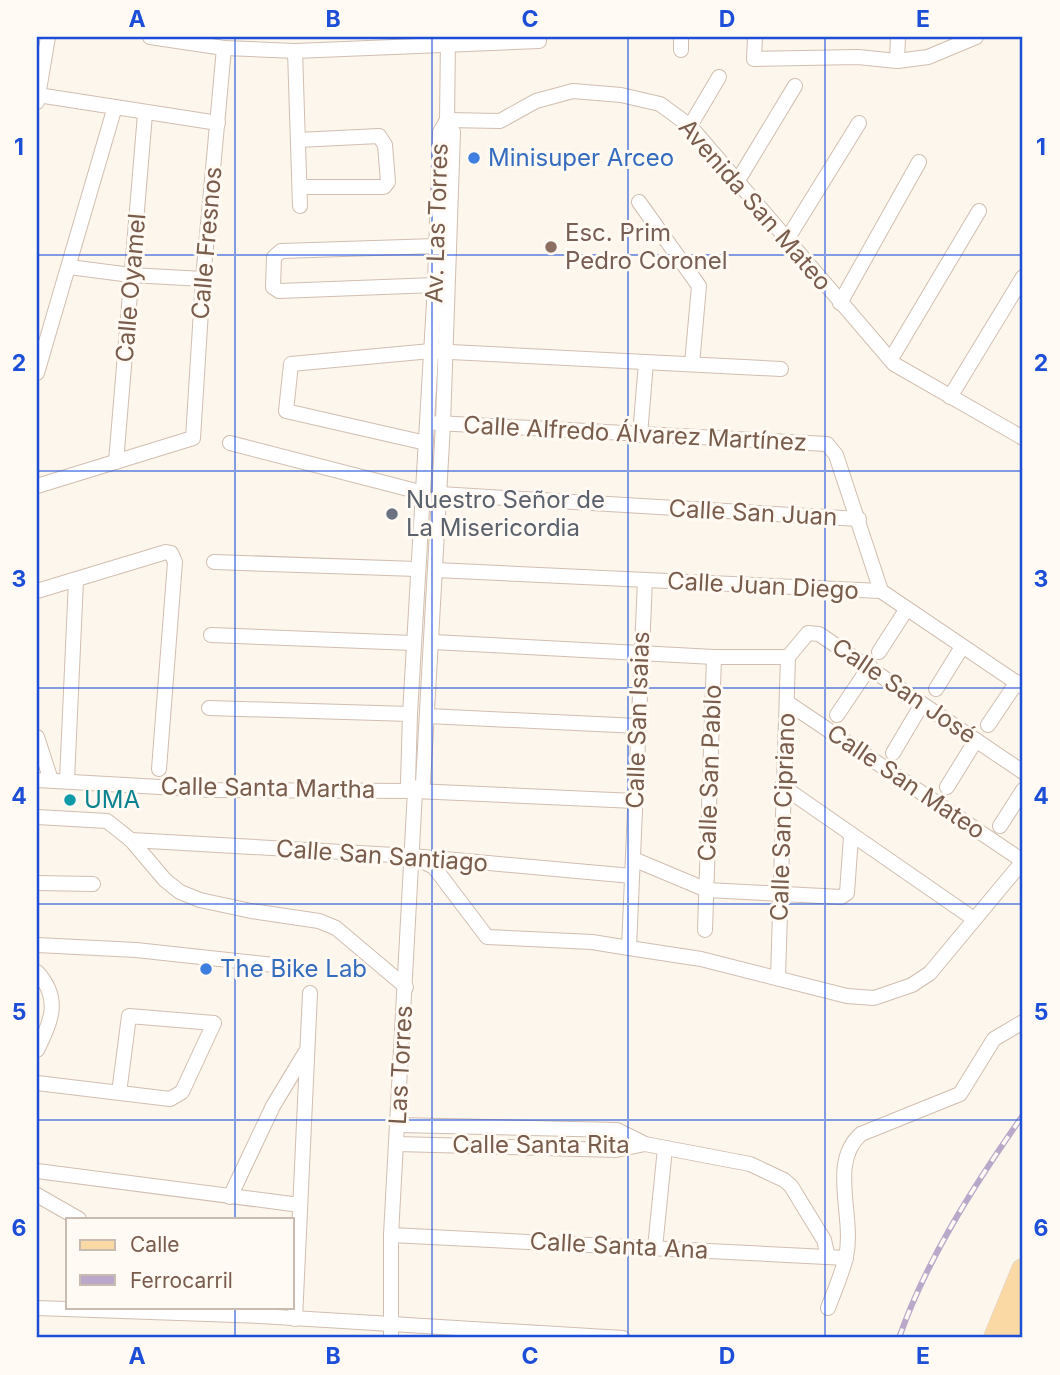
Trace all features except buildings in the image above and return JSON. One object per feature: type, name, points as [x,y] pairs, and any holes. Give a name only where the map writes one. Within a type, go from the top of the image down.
[{"type":"main road","points":[[995,1338],[1023,1270]]},
{"type":"main road","points":[[1013,1338],[1023,1315]]},
{"type":"street","points":[[48,37],[38,99],[218,123]]},
{"type":"street","points":[[150,37],[200,41],[225,48],[281,44],[295,51],[358,43],[539,41]]},
{"type":"street","points":[[755,37],[754,60],[858,57],[897,61],[928,57],[976,37]]},
{"type":"street","points":[[897,61],[898,37]]},
{"type":"street","points":[[447,120],[448,41]]},
{"type":"street","name":"Calle Fresnos","points":[[116,462],[193,438],[203,279],[225,48]]},
{"type":"street","points":[[295,51],[300,206]]},
{"type":"street","points":[[690,126],[719,77]]},
{"type":"street","points":[[737,182],[795,86]]},
{"type":"street","name":"Avenida San Mateo","points":[[447,120],[500,121],[536,101],[573,90],[621,95],[660,104],[690,126],[786,241],[891,359],[950,397],[1021,431]]},
{"type":"street","points":[[37,373],[114,110]]},
{"type":"street","name":"Calle Oyamel","points":[[116,462],[145,114]]},
{"type":"street","name":"Av. Las Torres","points":[[447,120],[453,132],[447,352],[428,716],[423,783],[415,791],[408,783],[420,492],[426,443],[435,285],[440,132],[447,120]]},
{"type":"street","points":[[786,241],[859,123]]},
{"type":"street","points":[[298,140],[379,136],[385,145],[388,182],[384,187],[300,187]]},
{"type":"street","points":[[840,303],[919,162]]},
{"type":"street","points":[[639,202],[699,286],[692,364]]},
{"type":"street","points":[[891,359],[979,211]]},
{"type":"street","points":[[435,285],[279,290],[273,287],[274,257],[281,251],[436,246]]},
{"type":"street","points":[[69,267],[131,275],[203,279]]},
{"type":"street","points":[[950,397],[1023,277]]},
{"type":"street","points":[[426,443],[286,411],[291,364],[431,351],[780,369]]},
{"type":"street","points":[[640,435],[646,362]]},
{"type":"street","name":"Calle Alfredo Álvarez Martínez","points":[[427,422],[827,444],[836,455],[859,519]]},
{"type":"street","points":[[230,443],[420,492]]},
{"type":"street","points":[[37,486],[116,462]]},
{"type":"street","name":"Calle San Juan","points":[[440,494],[859,519]]},
{"type":"street","points":[[859,519],[881,591],[1020,685],[988,726]]},
{"type":"street","points":[[418,535],[438,536]]},
{"type":"street","points":[[37,591],[166,552],[173,556],[175,562],[159,769]]},
{"type":"street","points":[[214,562],[417,569]]},
{"type":"street","name":"Calle Juan Diego","points":[[436,570],[881,591]]},
{"type":"street","points":[[67,780],[76,580]]},
{"type":"street","name":"Calle San Isaias","points":[[629,948],[645,580]]},
{"type":"street","points":[[415,608],[434,610]]},
{"type":"street","points":[[879,652],[906,610]]},
{"type":"street","name":"Calle San José","points":[[789,657],[808,633],[819,634],[1023,772]]},
{"type":"street","points":[[212,635],[414,643]]},
{"type":"street","points":[[433,642],[714,657],[789,657]]},
{"type":"street","points":[[936,689],[962,648]]},
{"type":"street","name":"Calle San Pablo","points":[[705,930],[714,657]]},
{"type":"street","name":"Calle San Cipriano","points":[[778,977],[782,786],[789,657]]},
{"type":"street","points":[[837,715],[870,667]]},
{"type":"street","name":"Calle San Mateo","points":[[788,703],[1023,861]]},
{"type":"street","points":[[892,753],[922,704]]},
{"type":"street","points":[[209,708],[410,714]]},
{"type":"street","points":[[428,716],[638,726]]},
{"type":"street","points":[[37,737],[44,780]]},
{"type":"street","points":[[947,787],[976,740]]},
{"type":"street","name":"Calle Santa Martha","points":[[44,780],[212,790],[415,791],[635,801]]},
{"type":"street","points":[[782,786],[974,919]]},
{"type":"street","points":[[1000,826],[1023,790]]},
{"type":"street","name":"Las Torres","points":[[391,1331],[391,1235],[415,791]]},
{"type":"street","points":[[37,817],[107,821],[131,840],[165,880],[180,892],[200,900],[251,911],[319,921],[335,928],[406,987]]},
{"type":"street","points":[[634,859],[707,890],[841,897],[846,893],[851,836]]},
{"type":"street","name":"Calle San Santiago","points":[[131,840],[412,856],[632,876]]},
{"type":"street","points":[[412,856],[434,867],[487,937],[592,942],[778,977],[847,996],[874,998],[896,991],[930,973],[1023,861]]},
{"type":"street","points":[[37,883],[93,884]]},
{"type":"street","points":[[37,945],[136,950],[274,965]]},
{"type":"street","points":[[37,972],[49,985],[53,1003],[46,1031],[37,1050]]},
{"type":"street","points":[[295,1319],[310,993]]},
{"type":"street","points":[[37,1083],[119,1093],[175,1098],[182,1092],[214,1023],[129,1016],[119,1093]]},
{"type":"street","points":[[828,1308],[846,1258],[850,1222],[843,1163],[855,1139],[960,1094],[994,1040],[1023,1022]]},
{"type":"street","points":[[230,1197],[273,1106],[306,1052]]},
{"type":"street","name":"Calle Santa Rita","points":[[398,1125],[617,1130],[645,1144]]},
{"type":"street","name":"Calle Santa Rita","points":[[397,1144],[616,1150],[645,1144]]},
{"type":"street","points":[[645,1144],[750,1164],[784,1180],[791,1186],[824,1240],[828,1257]]},
{"type":"street","points":[[655,1248],[665,1148]]},
{"type":"street","points":[[37,1171],[300,1205]]},
{"type":"street","points":[[37,1195],[77,1218]]},
{"type":"street","name":"Calle Santa Ana","points":[[391,1235],[846,1258]]},
{"type":"street","points":[[37,1308],[257,1311],[295,1319],[391,1331],[623,1338]]},
{"type":"railway","points":[[899,1338],[923,1279],[953,1222],[1023,1115]]},
{"type":"place","name":"Minisuper Arceo","points":[[474,158]]},
{"type":"place","name":"Esc. Prim Pedro Coronel","points":[[551,247]]},
{"type":"place","name":"Nuestro Señor de La Misericordia","points":[[392,514]]},
{"type":"place","name":"UMA","points":[[70,800]]},
{"type":"place","name":"The Bike Lab","points":[[206,969]]}]
